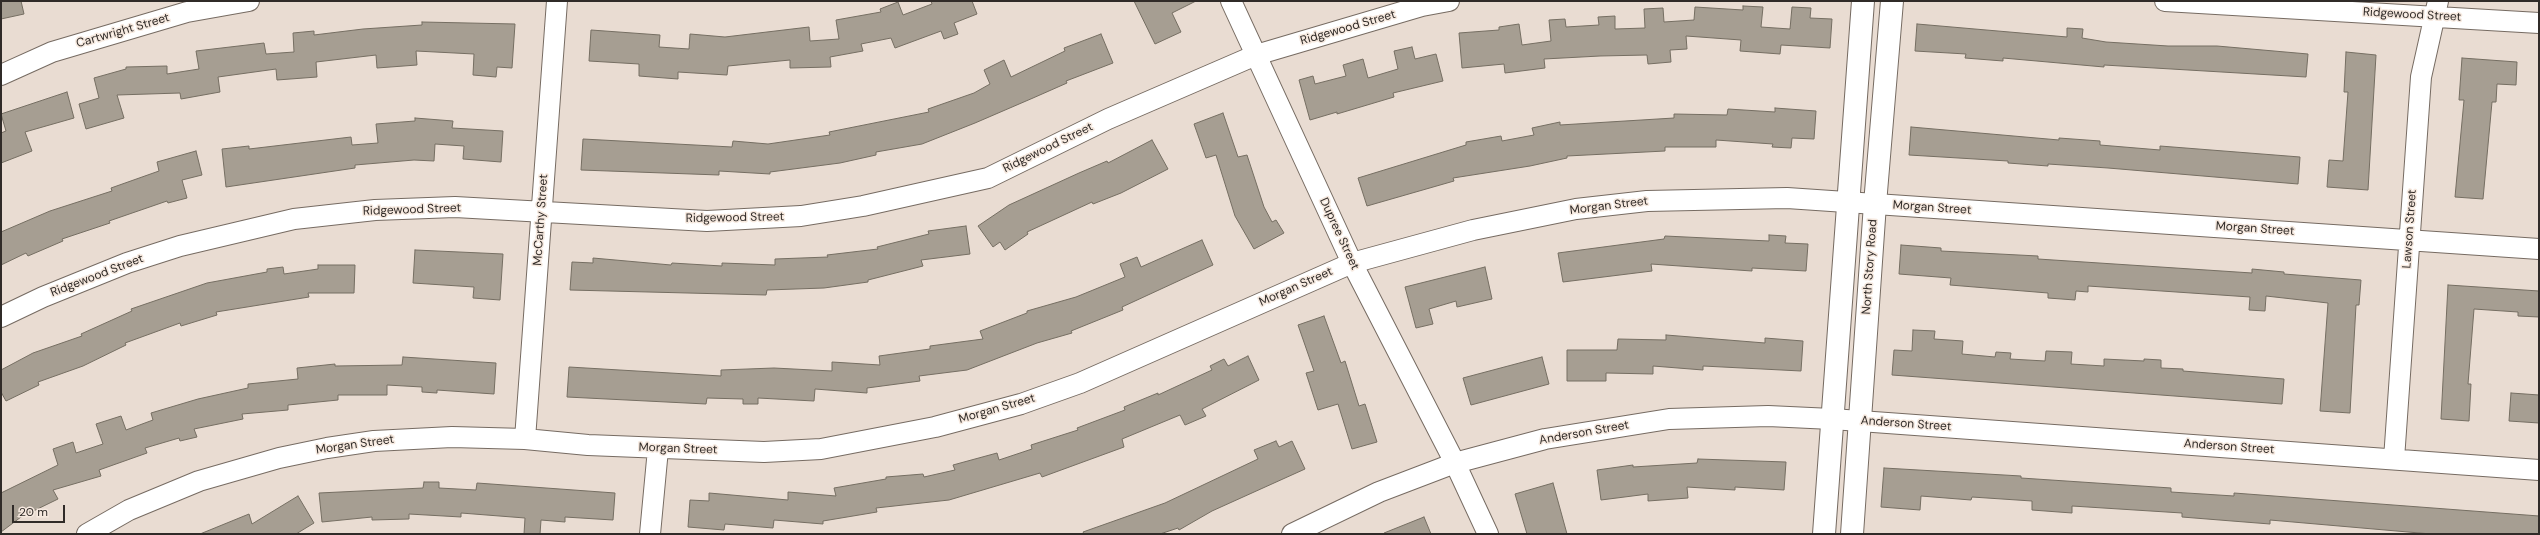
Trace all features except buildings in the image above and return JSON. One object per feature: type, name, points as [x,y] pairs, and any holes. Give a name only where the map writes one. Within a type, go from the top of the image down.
[{"type":"main road","points":[[1824,534],[1863,1]]},
{"type":"main road","name":"North Story Road","points":[[1852,534],[1875,204],[1892,1]]},
{"type":"street","name":"Cartwright Street","points":[[1,74],[52,52],[187,12],[249,1]]},
{"type":"street","name":"McCarthy Street","points":[[526,439],[557,1]]},
{"type":"street","name":"Dupree Street","points":[[1230,1],[1352,263],[1455,463],[1488,534]]},
{"type":"street","name":"Ridgewood Street","points":[[1,317],[44,297],[140,259],[221,234],[294,219],[415,208],[542,211],[707,221],[801,216],[863,206],[988,178],[1108,119],[1256,55],[1422,6],[1449,1]]},
{"type":"street","name":"Ridgewood Street","points":[[2165,1],[2436,8],[2539,23]]},
{"type":"street","name":"Lawson Street","points":[[2394,459],[2421,76],[2436,8]]},
{"type":"street","name":"Morgan Street","points":[[87,534],[129,510],[199,481],[239,468],[326,448],[412,438],[526,439],[658,449],[764,452],[821,449],[935,427],[1021,404],[1080,383],[1352,263],[1473,230],[1576,209],[1655,201],[1787,198],[2539,249]]},
{"type":"street","name":"Anderson Street","points":[[1292,534],[1379,492],[1455,463],[1545,439],[1668,419],[1768,416],[1832,419],[2539,470]]},
{"type":"street","points":[[650,534],[658,449]]}]
